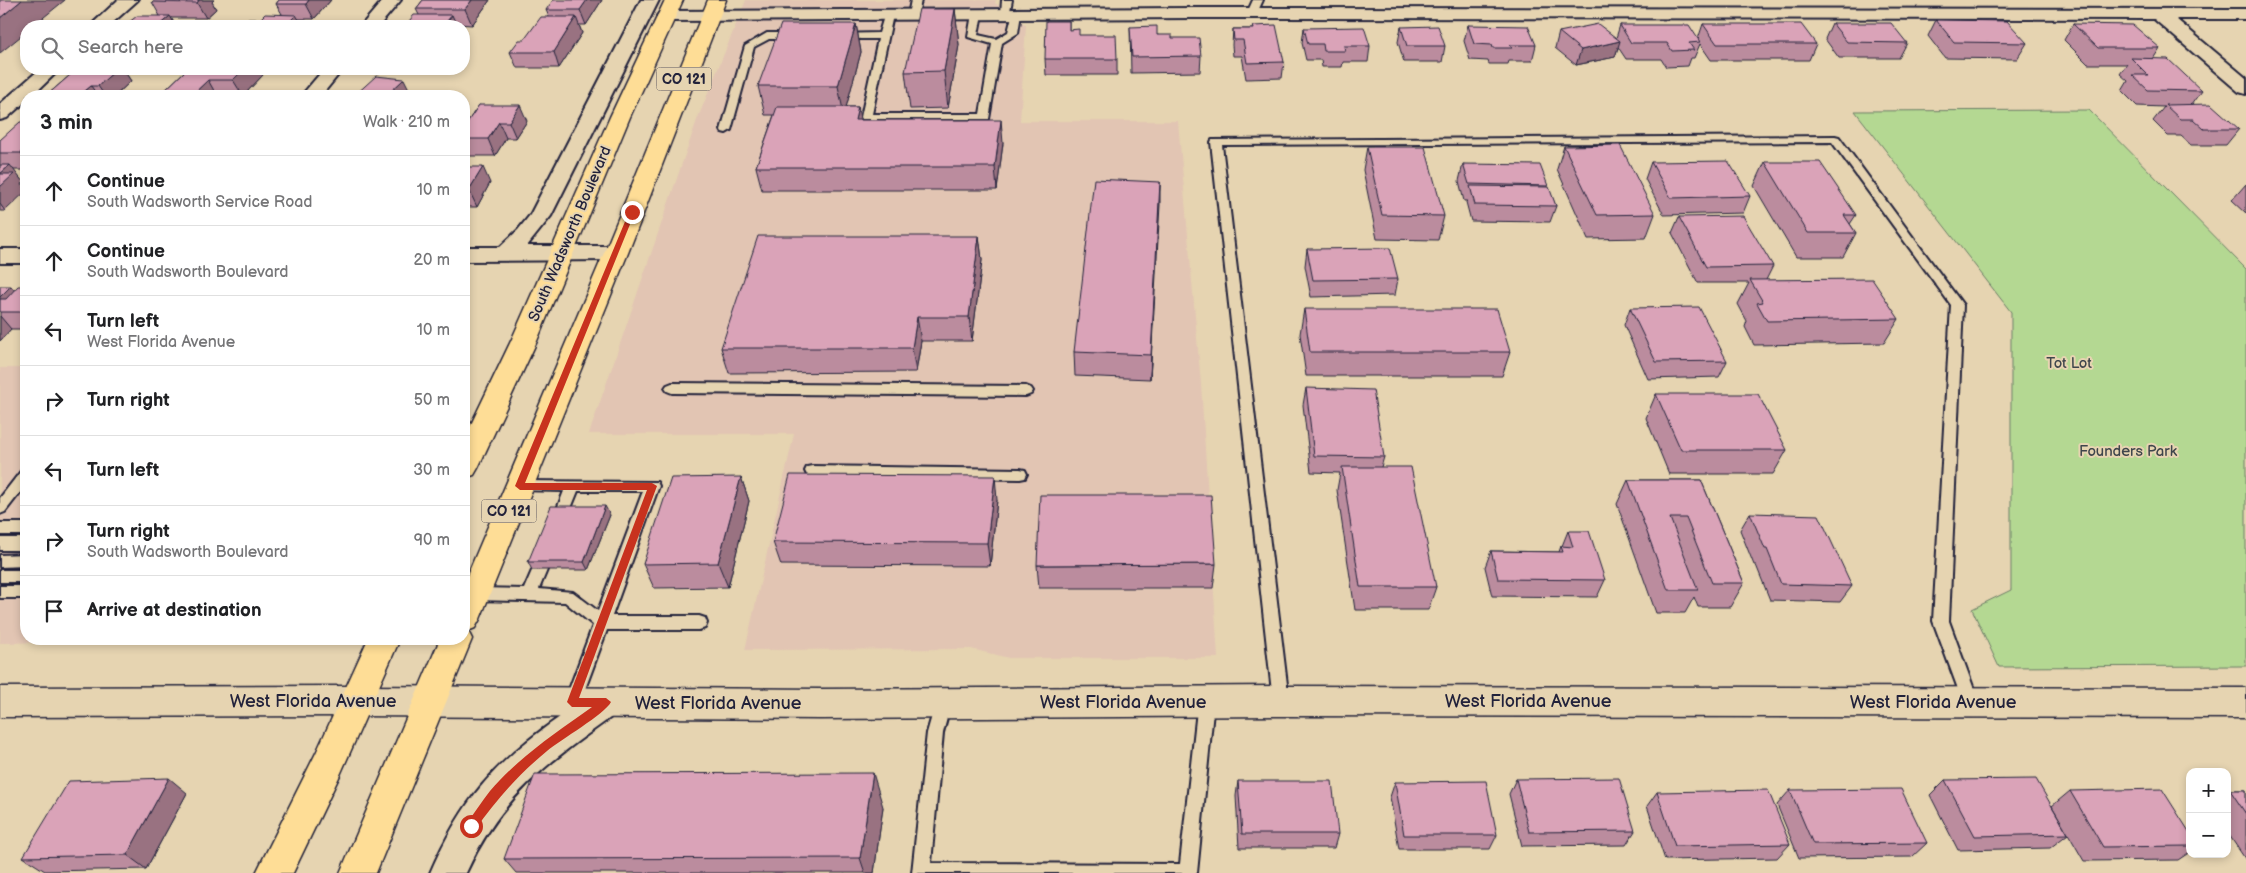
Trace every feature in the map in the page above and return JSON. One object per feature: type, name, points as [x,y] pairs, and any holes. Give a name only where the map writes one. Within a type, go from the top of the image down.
[{"type":"main road","name":"South Wadsworth Boulevard","points":[[470,455],[520,350],[670,8]]},
{"type":"main road","name":"CO 121","points":[[470,605],[616,253],[714,8]]},
{"type":"main road","points":[[274,873],[357,701],[381,645]]},
{"type":"main road","points":[[358,873],[454,645]]},
{"type":"street","points":[[106,20],[129,0]]},
{"type":"street","points":[[375,20],[392,0]]},
{"type":"street","name":"South Wadsworth Boulevard","points":[[504,254],[526,235],[540,216],[650,0]]},
{"type":"street","points":[[670,8],[888,15],[915,8],[977,14],[1009,10],[1255,7],[2246,14]]},
{"type":"street","points":[[2159,14],[2246,88]]},
{"type":"street","points":[[27,90],[44,75]]},
{"type":"street","points":[[317,90],[329,75]]},
{"type":"street","points":[[0,114],[20,96]]},
{"type":"street","points":[[470,254],[616,253]]},
{"type":"street","points":[[0,256],[20,256]]},
{"type":"street","name":"West Florida Avenue","points":[[0,702],[1282,701],[2246,703]]},
{"type":"street","points":[[448,873],[471,826],[494,795],[544,747],[606,702]]},
{"type":"lane","points":[[977,14],[973,37],[997,42],[1014,33],[1009,10]]},
{"type":"lane","points":[[888,15],[866,117],[985,117],[997,42]]},
{"type":"lane","points":[[726,130],[750,46],[767,36],[806,36]]},
{"type":"lane","points":[[825,36],[884,36]]},
{"type":"lane","points":[[1282,701],[1216,142],[1835,139],[1957,305],[1941,621],[1971,702]]},
{"type":"lane","points":[[672,388],[1026,391]]},
{"type":"lane","points":[[812,471],[1020,474]]},
{"type":"lane","points":[[0,508],[20,483]]},
{"type":"lane","points":[[520,486],[652,486],[572,702]]},
{"type":"lane","points":[[562,514],[573,486]]},
{"type":"lane","points":[[0,529],[20,529]]},
{"type":"lane","points":[[0,544],[20,544]]},
{"type":"lane","points":[[0,561],[20,560]]},
{"type":"lane","points":[[529,595],[539,570]]},
{"type":"lane","points":[[0,576],[20,576]]},
{"type":"lane","points":[[0,592],[20,592]]},
{"type":"lane","points":[[470,607],[529,595],[568,596],[602,623],[699,623]]},
{"type":"lane","points":[[1188,873],[1206,701]]},
{"type":"lane","points":[[943,702],[935,733],[921,872],[1182,873]]},
{"type":"shaded area","points":[[746,0],[996,0],[995,3],[1026,25],[1020,121],[1178,121],[1201,384],[1218,658],[1009,658],[971,649],[745,650],[794,434],[589,434],[697,120]]},
{"type":"shaded area","points":[[0,368],[20,368],[20,643],[0,643]]},
{"type":"green space","name":"Founders Park","points":[[2089,110],[2246,269],[2246,666],[1999,667],[1972,609],[2011,590],[2011,312],[1855,111]]},
{"type":"building","points":[[0,0],[22,0],[0,18]]},
{"type":"building","points":[[154,0],[199,0],[197,3],[152,2]]},
{"type":"building","points":[[279,0],[309,0],[306,4],[276,4]]},
{"type":"building","points":[[423,0],[472,0],[465,9],[416,9]]},
{"type":"building","points":[[553,0],[587,0],[580,10],[546,10]]},
{"type":"building","points":[[919,9],[955,9],[944,71],[905,72]]},
{"type":"building","points":[[265,14],[296,15],[291,20],[247,20],[260,19]]},
{"type":"building","points":[[414,15],[452,15],[448,20],[410,20]]},
{"type":"building","points":[[137,16],[170,16],[165,20],[132,20]]},
{"type":"building","points":[[541,17],[576,17],[554,52],[510,52],[519,40],[524,40]]},
{"type":"building","points":[[1936,20],[2007,21],[2027,43],[1954,42]]},
{"type":"building","points":[[1046,21],[1069,21],[1069,30],[1079,29],[1079,35],[1116,35],[1117,59],[1045,59]]},
{"type":"building","points":[[1832,23],[1891,23],[1907,43],[1847,42]]},
{"type":"building","points":[[781,24],[856,24],[838,86],[758,86]]},
{"type":"building","points":[[1598,24],[1620,41],[1581,50],[1559,32]]},
{"type":"building","points":[[1703,24],[1801,24],[1816,44],[1717,44]]},
{"type":"building","points":[[2073,24],[2133,25],[2160,48],[2098,48]]},
{"type":"building","points":[[1276,25],[1284,62],[1247,63],[1243,40],[1234,40],[1233,29],[1254,29],[1253,26]]},
{"type":"building","points":[[1468,25],[1528,26],[1536,45],[1510,45],[1512,48],[1493,48],[1492,45],[1474,44]]},
{"type":"building","points":[[1620,25],[1689,25],[1700,42],[1689,43],[1694,50],[1672,51],[1667,43],[1631,43]]},
{"type":"building","points":[[1157,26],[1157,35],[1172,35],[1172,38],[1199,38],[1201,56],[1132,57],[1130,27]]},
{"type":"building","points":[[1438,26],[1445,46],[1407,46],[1401,27]]},
{"type":"building","points":[[1364,27],[1370,46],[1344,46],[1345,51],[1324,51],[1323,44],[1308,44],[1304,28]]},
{"type":"building","points":[[2131,58],[2168,59],[2202,91],[2148,90],[2132,75],[2148,75]]},
{"type":"building","points":[[70,75],[110,75],[98,86],[91,86],[86,90],[53,90]]},
{"type":"building","points":[[181,75],[238,75],[233,80],[208,80],[197,90],[165,90]]},
{"type":"building","points":[[376,76],[404,79],[392,90],[361,90]]},
{"type":"building","points":[[2211,104],[2239,129],[2204,129],[2193,119],[2180,119],[2165,105]]},
{"type":"building","points":[[479,105],[520,105],[509,122],[499,122],[488,139],[470,139],[470,118]]},
{"type":"building","points":[[777,107],[858,107],[855,120],[1001,120],[995,167],[756,167]]},
{"type":"building","points":[[20,122],[20,153],[0,153],[0,140]]},
{"type":"building","points":[[1620,145],[1655,214],[1597,215],[1564,146]]},
{"type":"building","points":[[1367,147],[1425,147],[1444,216],[1382,215]]},
{"type":"building","points":[[1728,161],[1750,196],[1671,198],[1651,162]]},
{"type":"building","points":[[1765,162],[1820,162],[1856,215],[1844,215],[1856,233],[1808,233]]},
{"type":"building","points":[[1463,164],[1540,165],[1548,186],[1469,184]]},
{"type":"building","points":[[0,165],[10,165],[0,174]]},
{"type":"building","points":[[470,167],[483,167],[470,188]]},
{"type":"building","points":[[0,174],[14,174],[0,187]]},
{"type":"building","points":[[1094,179],[1160,182],[1151,355],[1074,352]]},
{"type":"building","points":[[1470,186],[1549,187],[1556,206],[1475,205]]},
{"type":"building","points":[[1743,216],[1773,266],[1706,267],[1679,217]]},
{"type":"building","points":[[758,236],[979,236],[969,317],[917,317],[912,348],[721,348]]},
{"type":"building","points":[[1390,248],[1398,279],[1313,280],[1307,249]]},
{"type":"building","points":[[1872,279],[1899,319],[1767,321],[1757,303],[1763,302],[1750,280]]},
{"type":"building","points":[[0,286],[11,286],[0,297]]},
{"type":"building","points":[[20,286],[20,312],[0,312],[0,299],[6,299]]},
{"type":"building","points":[[1699,307],[1727,361],[1656,362],[1630,308]]},
{"type":"building","points":[[1304,309],[1497,309],[1510,352],[1310,352]]},
{"type":"building","points":[[1306,388],[1373,390],[1384,457],[1314,456]]},
{"type":"building","points":[[1656,394],[1758,394],[1787,450],[1681,450]]},
{"type":"building","points":[[1342,467],[1411,467],[1436,587],[1360,587]]},
{"type":"building","points":[[790,475],[995,476],[987,543],[773,542]]},
{"type":"building","points":[[741,477],[718,563],[643,564],[671,478]]},
{"type":"building","points":[[1628,480],[1701,480],[1744,583],[1712,583],[1686,518],[1670,518],[1698,590],[1668,590]]},
{"type":"building","points":[[1040,495],[1211,495],[1216,564],[1037,565]]},
{"type":"building","points":[[551,506],[605,506],[584,562],[528,562]]},
{"type":"building","points":[[1750,513],[1819,515],[1852,586],[1781,584]]},
{"type":"building","points":[[1568,531],[1589,531],[1605,580],[1498,579],[1491,551],[1563,552],[1561,546],[1573,547]]},
{"type":"building","points":[[873,773],[860,858],[504,859],[535,774]]},
{"type":"building","points":[[169,778],[127,855],[23,857],[69,781]]},
{"type":"building","points":[[1619,778],[1635,831],[1529,832],[1516,779]]},
{"type":"building","points":[[2036,779],[2068,834],[1975,836],[1945,780]]},
{"type":"building","points":[[1238,781],[1332,781],[1338,834],[1242,834]]},
{"type":"building","points":[[1486,781],[1497,835],[1404,835],[1395,782]]},
{"type":"building","points":[[1901,789],[1927,843],[1813,844],[1790,790]]},
{"type":"building","points":[[2162,789],[2186,827],[2186,846],[2103,847],[2070,791]]},
{"type":"building","points":[[1768,790],[1790,844],[1675,846],[1657,792]]},
{"type":"building","points":[[2231,790],[2246,790],[2246,814],[2231,792]]},
{"type":"route","points":[[471,826],[511,776],[544,747],[606,702],[572,702],[652,486],[520,486],[632,212]]},
{"type":"park label","name":"Tot Lot","points":[[2069,363]]}]
